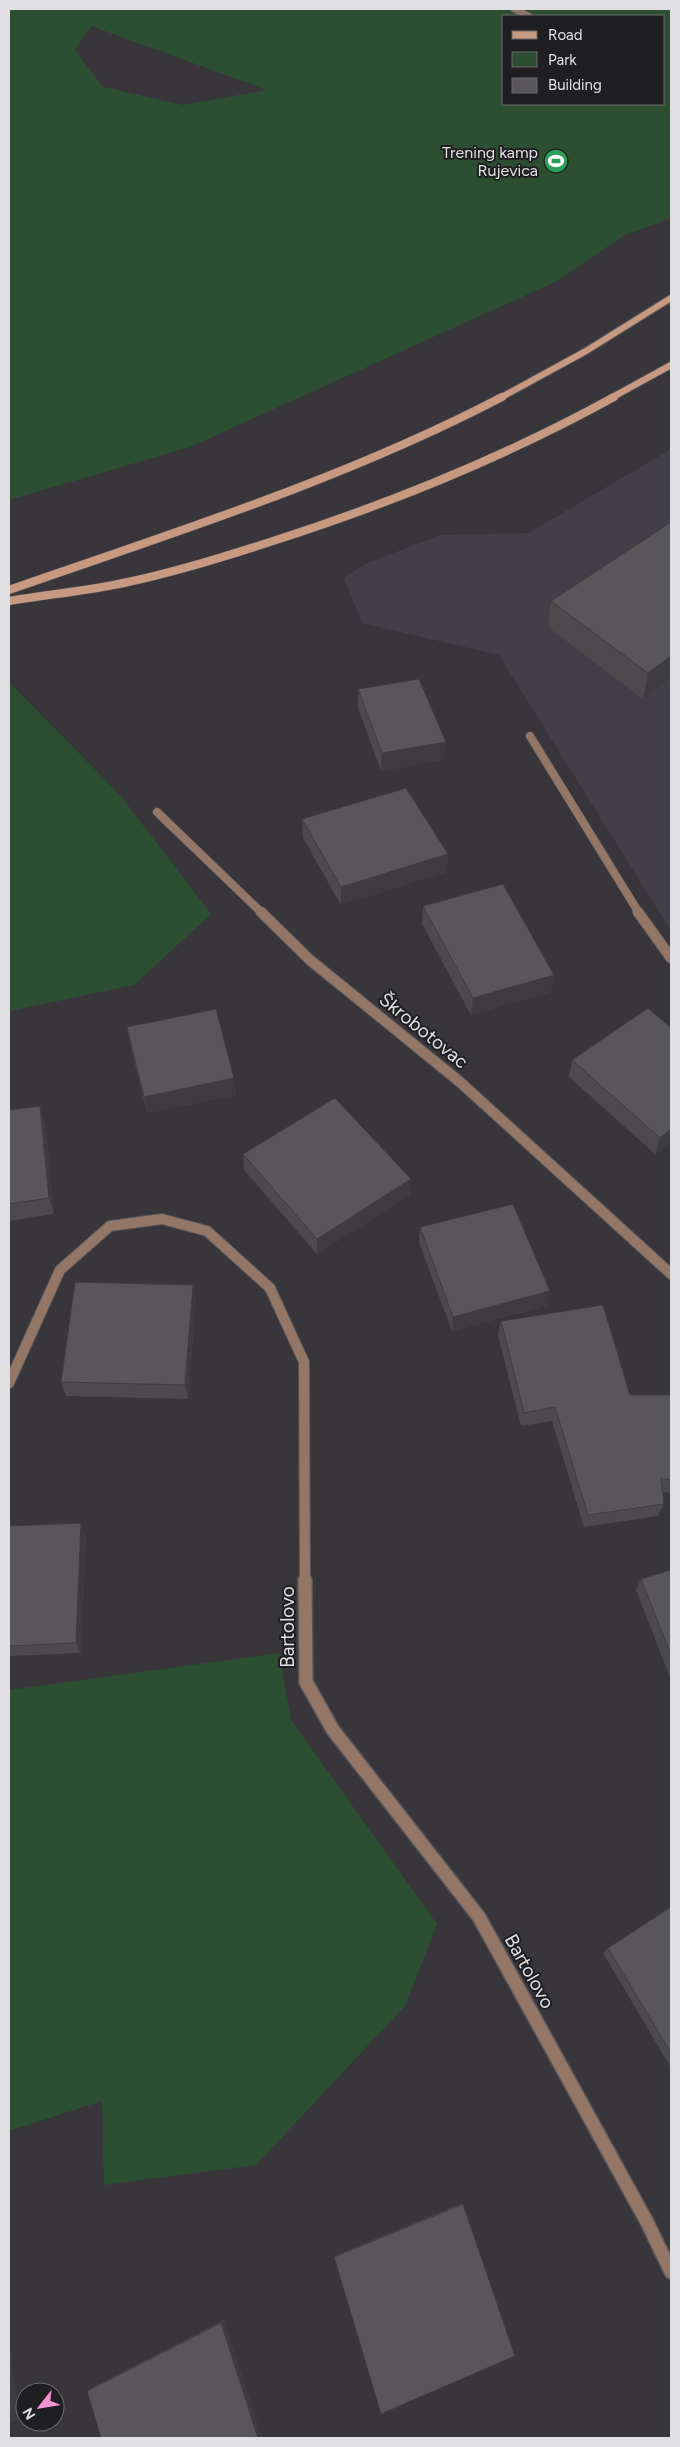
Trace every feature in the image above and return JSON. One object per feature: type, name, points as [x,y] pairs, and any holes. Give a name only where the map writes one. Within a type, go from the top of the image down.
[{"type":"main road","points":[[9,590],[315,482],[425,434],[618,334],[671,298]]},
{"type":"main road","points":[[9,601],[145,578],[309,530],[482,463],[537,437],[671,365]]},
{"type":"street","points":[[514,9],[527,15]]},
{"type":"street","points":[[530,736],[634,906],[671,958]]},
{"type":"street","name":"Škrobotovac","points":[[157,812],[310,960],[460,1082],[671,1274]]},
{"type":"street","name":"Bartolovo","points":[[9,1383],[60,1270],[110,1226],[162,1219],[207,1231],[270,1288],[304,1362],[306,1682],[333,1730],[479,1917],[647,2222],[671,2272]]},
{"type":"shaded area","points":[[671,449],[671,931],[499,655],[362,623],[344,578],[365,564],[440,535],[529,533]]},
{"type":"green space","points":[[9,9],[671,9],[671,218],[623,236],[557,281],[190,447],[9,500]],"holes":[[[91,26],[267,90],[183,105],[103,87],[75,50]]]},
{"type":"green space","points":[[9,682],[120,795],[211,914],[134,985],[9,1011]]},
{"type":"green space","points":[[279,1653],[291,1720],[437,1924],[405,2006],[256,2165],[104,2185],[102,2101],[9,2131],[9,1690]]},
{"type":"building","points":[[671,522],[671,656],[648,673],[551,601]]},
{"type":"building","points":[[419,679],[446,742],[382,753],[358,689]]},
{"type":"building","points":[[406,788],[448,854],[341,887],[302,819]]},
{"type":"building","points":[[503,884],[554,975],[473,998],[423,906]]},
{"type":"building","points":[[648,1008],[671,1028],[671,1129],[660,1138],[572,1060]]},
{"type":"building","points":[[216,1009],[234,1078],[144,1097],[127,1027]]},
{"type":"building","points":[[335,1098],[411,1179],[317,1239],[243,1154]]},
{"type":"building","points":[[40,1106],[49,1198],[9,1204],[9,1110]]},
{"type":"building","points":[[513,1204],[550,1291],[453,1317],[420,1227]]},
{"type":"building","points":[[75,1282],[193,1285],[185,1385],[61,1382]]},
{"type":"building","points":[[603,1305],[630,1395],[671,1395],[671,1480],[661,1478],[664,1504],[588,1515],[555,1407],[524,1413],[501,1321]]},
{"type":"building","points":[[81,1523],[76,1643],[9,1646],[9,1526]]},
{"type":"building","points":[[671,1570],[671,1655],[641,1579]]},
{"type":"building","points":[[671,1907],[671,2053],[608,1948]]},
{"type":"building","points":[[463,2204],[515,2356],[381,2414],[334,2257]]},
{"type":"building","points":[[221,2323],[258,2438],[101,2438],[87,2391]]},
{"type":"place","name":"Trening kamp Rujevica","points":[[556,161]]}]
